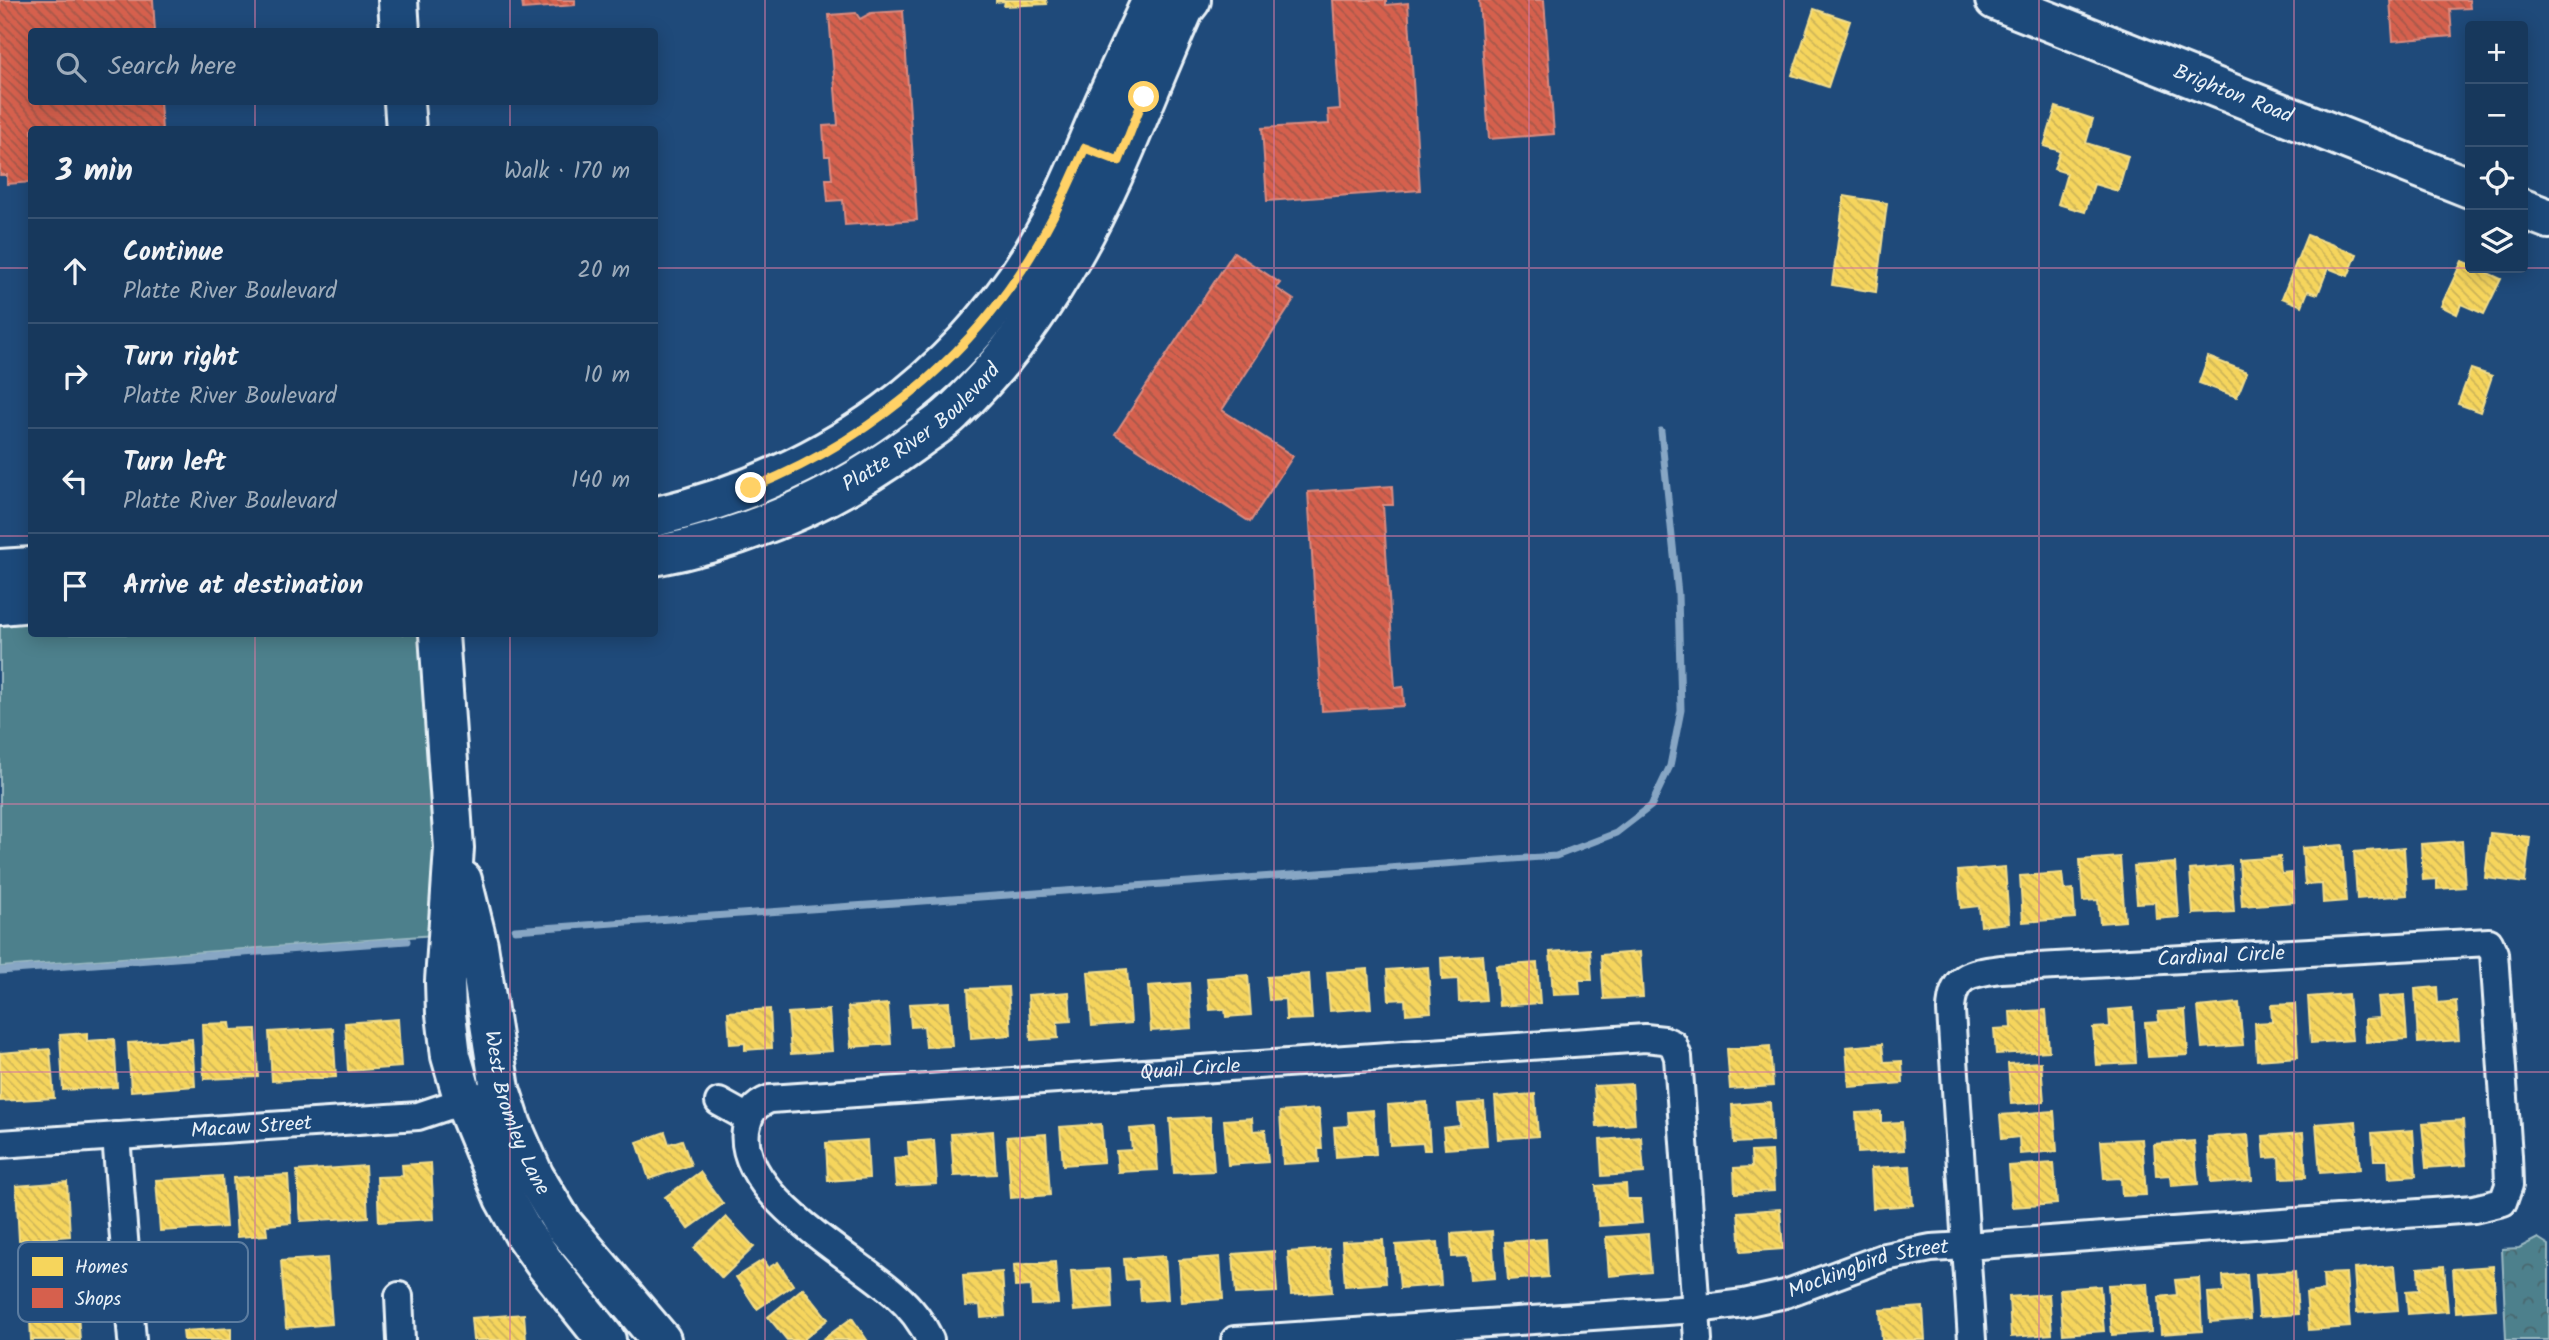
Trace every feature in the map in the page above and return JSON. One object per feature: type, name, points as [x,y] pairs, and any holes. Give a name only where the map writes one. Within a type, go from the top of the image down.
[{"type":"main road","points":[[398,0],[400,28]]},
{"type":"main road","name":"Platte River Boulevard","points":[[658,554],[729,536],[798,511],[855,482],[951,414],[992,372],[1036,313],[1072,257],[1094,171],[1152,0]]},
{"type":"main road","name":"Platte River Boulevard","points":[[658,516],[725,497],[796,468],[857,433],[939,370],[996,306],[1040,240],[1094,171],[1144,97],[1184,9],[1191,0]]},
{"type":"main road","name":"Brighton Road","points":[[1996,0],[2465,186]]},
{"type":"main road","points":[[404,105],[406,126]]},
{"type":"main road","points":[[2526,210],[2549,219]]},
{"type":"main road","points":[[0,569],[28,567]]},
{"type":"main road","points":[[0,605],[28,603]]},
{"type":"main road","name":"West Bromley Lane","points":[[439,637],[454,848],[445,981],[452,1056],[464,1101],[504,1199],[524,1234],[606,1340]]},
{"type":"main road","name":"West Bromley Lane","points":[[454,848],[478,945],[500,1088],[512,1126],[534,1175],[563,1224],[661,1340]]},
{"type":"street","name":"Cardinal Circle","points":[[1966,1245],[1952,999],[1958,983],[1969,974],[2001,969],[2489,942],[2494,953],[2508,1156],[2509,1185],[2503,1202]]},
{"type":"street","name":"Quail Circle","points":[[748,1118],[753,1108],[770,1099],[1631,1039],[1664,1040],[1673,1044],[1678,1057],[1696,1309]]},
{"type":"street","name":"Macaw Street","points":[[0,1144],[418,1116],[500,1088]]},
{"type":"street","points":[[719,1102],[748,1118],[746,1135],[750,1159],[786,1210],[895,1293],[914,1313],[930,1340]]},
{"type":"street","points":[[116,1136],[124,1242]]},
{"type":"street","name":"Mockingbird Street","points":[[1235,1340],[1423,1334],[1696,1309],[1785,1294],[1885,1257],[1931,1248],[2474,1209],[2503,1202]]},
{"type":"street","points":[[1966,1245],[1972,1340]]},
{"type":"street","points":[[399,1296],[401,1340]]},
{"type":"street","points":[[1696,1309],[1698,1340]]},
{"type":"street","points":[[131,1322],[132,1340]]},
{"type":"green space","points":[[28,602],[28,637],[439,637],[448,934],[0,967],[0,605]]},
{"type":"green space","points":[[2538,1238],[2549,1245],[2549,1340],[2506,1340],[2502,1249],[2519,1248]]},
{"type":"building: Homes","points":[[996,0],[1046,0],[1047,4],[1004,6],[1005,1]]},
{"type":"building: Homes","points":[[1814,9],[1850,21],[1828,87],[1792,75]]},
{"type":"building: Homes","points":[[2056,107],[2093,119],[2086,143],[2128,156],[2118,191],[2094,184],[2085,212],[2058,204],[2067,173],[2054,169],[2060,151],[2044,146]]},
{"type":"building: Homes","points":[[1844,196],[1887,203],[1876,292],[1832,285]]},
{"type":"building: Homes","points":[[2307,235],[2357,254],[2348,276],[2328,268],[2318,294],[2308,291],[2302,306],[2282,298]]},
{"type":"building: Homes","points":[[2462,261],[2465,262],[2465,273],[2488,273],[2501,279],[2484,314],[2461,304],[2457,314],[2441,306]]},
{"type":"building: Homes","points":[[2208,357],[2247,372],[2237,397],[2199,383]]},
{"type":"building: Homes","points":[[2471,369],[2492,376],[2480,412],[2458,404]]},
{"type":"building: Homes","points":[[2490,833],[2530,837],[2525,883],[2485,878]]},
{"type":"building: Homes","points":[[2462,841],[2465,887],[2437,889],[2437,879],[2423,880],[2421,844]]},
{"type":"building: Homes","points":[[2342,845],[2346,901],[2323,903],[2322,884],[2305,885],[2302,848]]},
{"type":"building: Homes","points":[[2404,848],[2407,895],[2357,899],[2354,852]]},
{"type":"building: Homes","points":[[2120,857],[2125,921],[2100,923],[2098,900],[2083,901],[2080,860]]},
{"type":"building: Homes","points":[[2280,857],[2282,874],[2292,873],[2294,902],[2242,906],[2239,860]]},
{"type":"building: Homes","points":[[2175,863],[2179,917],[2156,919],[2155,902],[2137,903],[2134,866]]},
{"type":"building: Homes","points":[[2231,866],[2234,912],[2193,914],[2190,870]]},
{"type":"building: Homes","points":[[2005,867],[2009,923],[1981,926],[1979,906],[1961,908],[1958,871]]},
{"type":"building: Homes","points":[[2062,873],[2064,890],[2073,889],[2075,918],[2023,922],[2020,876]]},
{"type":"building: Homes","points":[[1590,949],[1592,980],[1579,980],[1580,994],[1553,995],[1550,952]]},
{"type":"building: Homes","points":[[1640,952],[1643,997],[1604,999],[1601,955]]},
{"type":"building: Homes","points":[[1482,955],[1486,1000],[1459,1002],[1458,979],[1442,980],[1441,958]]},
{"type":"building: Homes","points":[[1537,963],[1540,1003],[1499,1006],[1496,966]]},
{"type":"building: Homes","points":[[1428,967],[1431,1012],[1406,1014],[1405,999],[1389,1000],[1387,970]]},
{"type":"building: Homes","points":[[1127,969],[1131,1023],[1092,1026],[1088,972]]},
{"type":"building: Homes","points":[[1368,969],[1371,1008],[1330,1011],[1327,972]]},
{"type":"building: Homes","points":[[1309,974],[1312,1019],[1286,1020],[1285,999],[1269,1000],[1267,977]]},
{"type":"building: Homes","points":[[1248,975],[1251,1015],[1226,1017],[1225,1009],[1210,1010],[1207,978]]},
{"type":"building: Homes","points":[[1189,983],[1192,1028],[1151,1031],[1148,986]]},
{"type":"building: Homes","points":[[1008,987],[1011,1035],[971,1038],[968,989]]},
{"type":"building: Homes","points":[[2437,987],[2438,1003],[2456,1001],[2459,1040],[2418,1043],[2415,989]]},
{"type":"building: Homes","points":[[1069,992],[1071,1021],[1057,1022],[1058,1038],[1031,1040],[1028,995]]},
{"type":"building: Homes","points":[[2348,994],[2352,1040],[2311,1043],[2308,997]]},
{"type":"building: Homes","points":[[2404,995],[2407,1039],[2366,1042],[2365,1019],[2380,1018],[2378,997]]},
{"type":"building: Homes","points":[[949,1002],[952,1046],[926,1047],[924,1026],[911,1027],[909,1004]]},
{"type":"building: Homes","points":[[2239,1003],[2243,1045],[2202,1048],[2198,1007]]},
{"type":"building: Homes","points":[[888,1004],[891,1044],[851,1047],[848,1007]]},
{"type":"building: Homes","points":[[2295,1004],[2298,1057],[2257,1060],[2255,1023],[2272,1022],[2271,1005]]},
{"type":"building: Homes","points":[[2133,1008],[2136,1063],[2096,1065],[2093,1028],[2110,1027],[2109,1010]]},
{"type":"building: Homes","points":[[770,1009],[772,1048],[745,1050],[745,1043],[730,1044],[728,1012]]},
{"type":"building: Homes","points":[[829,1010],[832,1051],[791,1054],[788,1013]]},
{"type":"building: Homes","points":[[2046,1010],[2049,1051],[1996,1054],[1994,1029],[2011,1028],[2010,1012]]},
{"type":"building: Homes","points":[[2185,1010],[2188,1055],[2148,1057],[2145,1023],[2159,1022],[2158,1012]]},
{"type":"building: Homes","points":[[398,1019],[401,1067],[348,1071],[345,1023]]},
{"type":"building: Homes","points":[[230,1023],[231,1030],[256,1029],[258,1077],[204,1079],[202,1024]]},
{"type":"building: Homes","points":[[333,1028],[336,1077],[272,1081],[269,1032]]},
{"type":"building: Homes","points":[[87,1033],[87,1041],[114,1039],[117,1087],[63,1090],[60,1035]]},
{"type":"building: Homes","points":[[192,1039],[195,1086],[131,1091],[128,1043]]},
{"type":"building: Homes","points":[[1882,1044],[1884,1062],[1902,1061],[1903,1083],[1849,1087],[1846,1047]]},
{"type":"building: Homes","points":[[1770,1046],[1773,1086],[1730,1089],[1727,1049]]},
{"type":"building: Homes","points":[[50,1049],[54,1098],[0,1101],[0,1053]]},
{"type":"building: Homes","points":[[2041,1062],[2044,1102],[2011,1104],[2008,1064]]},
{"type":"building: Homes","points":[[1632,1084],[1635,1124],[1597,1127],[1594,1086]]},
{"type":"building: Homes","points":[[1535,1094],[1538,1136],[1498,1139],[1495,1097]]},
{"type":"building: Homes","points":[[1427,1102],[1430,1150],[1424,1150],[1423,1143],[1390,1145],[1388,1105]]},
{"type":"building: Homes","points":[[1484,1102],[1487,1146],[1445,1149],[1443,1128],[1460,1126],[1458,1104]]},
{"type":"building: Homes","points":[[1770,1102],[1772,1141],[1734,1143],[1732,1105]]},
{"type":"building: Homes","points":[[1319,1109],[1322,1149],[1318,1149],[1319,1162],[1283,1164],[1280,1112]]},
{"type":"building: Homes","points":[[1373,1110],[1376,1154],[1336,1157],[1334,1127],[1349,1126],[1348,1112]]},
{"type":"building: Homes","points":[[2054,1111],[2057,1151],[2020,1154],[2019,1137],[2002,1139],[2000,1115]]},
{"type":"building: Homes","points":[[1881,1112],[1881,1123],[1902,1122],[1904,1150],[1858,1153],[1856,1113]]},
{"type":"building: Homes","points":[[1210,1117],[1214,1171],[1174,1173],[1170,1119]]},
{"type":"building: Homes","points":[[1252,1118],[1253,1131],[1265,1130],[1268,1162],[1228,1165],[1224,1120]]},
{"type":"building: Homes","points":[[2463,1120],[2466,1165],[2426,1168],[2422,1123]]},
{"type":"building: Homes","points":[[2356,1121],[2360,1170],[2320,1173],[2316,1124]]},
{"type":"building: Homes","points":[[1101,1124],[1104,1162],[1063,1165],[1060,1127]]},
{"type":"building: Homes","points":[[1155,1127],[1158,1170],[1118,1172],[1116,1151],[1132,1150],[1130,1129]]},
{"type":"building: Homes","points":[[2413,1130],[2416,1176],[2389,1178],[2388,1160],[2374,1160],[2372,1133]]},
{"type":"building: Homes","points":[[993,1131],[996,1174],[954,1176],[951,1134]]},
{"type":"building: Homes","points":[[665,1132],[669,1144],[682,1140],[691,1165],[649,1179],[637,1142]]},
{"type":"building: Homes","points":[[2303,1133],[2306,1177],[2280,1178],[2279,1157],[2265,1158],[2263,1136]]},
{"type":"building: Homes","points":[[1046,1134],[1050,1195],[1011,1198],[1007,1137]]},
{"type":"building: Homes","points":[[2248,1135],[2252,1180],[2211,1183],[2208,1137]]},
{"type":"building: Homes","points":[[1641,1137],[1644,1173],[1602,1176],[1600,1140]]},
{"type":"building: Homes","points":[[2142,1139],[2146,1195],[2122,1196],[2121,1178],[2104,1179],[2101,1141]]},
{"type":"building: Homes","points":[[867,1140],[869,1178],[828,1181],[826,1143]]},
{"type":"building: Homes","points":[[934,1140],[937,1184],[896,1186],[894,1158],[909,1157],[908,1142]]},
{"type":"building: Homes","points":[[2194,1141],[2198,1184],[2171,1186],[2170,1175],[2156,1176],[2154,1144]]},
{"type":"building: Homes","points":[[1772,1151],[1774,1191],[1735,1193],[1734,1168],[1752,1167],[1751,1152]]},
{"type":"building: Homes","points":[[431,1163],[434,1219],[379,1222],[377,1177],[403,1176],[402,1165]]},
{"type":"building: Homes","points":[[2054,1163],[2057,1204],[2012,1207],[2009,1166]]},
{"type":"building: Homes","points":[[365,1166],[368,1217],[301,1221],[297,1171]]},
{"type":"building: Homes","points":[[1910,1166],[1913,1205],[1873,1208],[1871,1168]]},
{"type":"building: Homes","points":[[700,1172],[723,1204],[688,1229],[665,1197]]},
{"type":"building: Homes","points":[[288,1175],[291,1223],[266,1225],[267,1235],[237,1237],[233,1178]]},
{"type":"building: Homes","points":[[222,1176],[226,1227],[160,1231],[156,1180]]},
{"type":"building: Homes","points":[[67,1182],[70,1236],[19,1240],[16,1186]]},
{"type":"building: Homes","points":[[1626,1184],[1627,1199],[1640,1199],[1642,1223],[1599,1226],[1596,1186]]},
{"type":"building: Homes","points":[[1780,1209],[1783,1249],[1741,1252],[1738,1212]]},
{"type":"building: Homes","points":[[726,1217],[754,1247],[722,1278],[694,1248]]},
{"type":"building: Homes","points":[[1492,1231],[1495,1278],[1470,1280],[1468,1256],[1452,1257],[1451,1234]]},
{"type":"building: Homes","points":[[1648,1234],[1651,1272],[1609,1276],[1606,1237]]},
{"type":"building: Homes","points":[[1546,1239],[1548,1277],[1508,1280],[1505,1242]]},
{"type":"building: Homes","points":[[1383,1240],[1386,1283],[1345,1286],[1342,1242]]},
{"type":"building: Homes","points":[[1438,1242],[1441,1285],[1400,1288],[1396,1245]]},
{"type":"building: Homes","points":[[1329,1249],[1332,1292],[1291,1295],[1288,1252]]},
{"type":"building: Homes","points":[[1274,1251],[1277,1292],[1236,1294],[1233,1254]]},
{"type":"building: Homes","points":[[1165,1256],[1168,1299],[1141,1301],[1139,1279],[1126,1280],[1124,1259]]},
{"type":"building: Homes","points":[[1220,1257],[1223,1299],[1182,1302],[1179,1260]]},
{"type":"building: Homes","points":[[327,1258],[332,1324],[286,1328],[281,1261]]},
{"type":"building: Homes","points":[[763,1260],[768,1268],[778,1262],[793,1285],[757,1309],[736,1277]]},
{"type":"building: Homes","points":[[1055,1262],[1058,1304],[1032,1305],[1031,1286],[1015,1287],[1014,1265]]},
{"type":"building: Homes","points":[[2394,1266],[2398,1310],[2357,1313],[2354,1269]]},
{"type":"building: Homes","points":[[2444,1266],[2448,1311],[2408,1314],[2406,1291],[2419,1290],[2418,1268]]},
{"type":"building: Homes","points":[[2493,1266],[2496,1309],[2456,1312],[2453,1269]]},
{"type":"building: Homes","points":[[1110,1269],[1112,1308],[1074,1311],[1071,1271]]},
{"type":"building: Homes","points":[[2295,1271],[2298,1314],[2259,1317],[2256,1274]]},
{"type":"building: Homes","points":[[1002,1272],[1005,1316],[981,1318],[980,1305],[965,1306],[963,1275]]},
{"type":"building: Homes","points":[[2346,1273],[2350,1327],[2309,1330],[2306,1293],[2324,1291],[2323,1274]]},
{"type":"building: Homes","points":[[2247,1274],[2250,1319],[2210,1322],[2208,1293],[2224,1292],[2223,1276]]},
{"type":"building: Homes","points":[[2199,1278],[2202,1331],[2161,1334],[2159,1297],[2177,1295],[2175,1280]]},
{"type":"building: Homes","points":[[2148,1283],[2151,1332],[2112,1335],[2108,1285]]},
{"type":"building: Homes","points":[[2100,1286],[2104,1331],[2063,1334],[2060,1289]]},
{"type":"building: Homes","points":[[803,1288],[828,1319],[803,1340],[787,1340],[768,1317]]},
{"type":"building: Homes","points":[[2049,1294],[2052,1334],[2011,1337],[2009,1297]]},
{"type":"building: Homes","points":[[1923,1307],[1925,1340],[1882,1340],[1880,1310]]},
{"type":"building: Homes","points":[[524,1314],[526,1340],[473,1340],[471,1318]]},
{"type":"building: Homes","points":[[852,1318],[867,1340],[822,1340]]},
{"type":"building: Homes","points":[[30,1322],[79,1322],[80,1340],[31,1340]]},
{"type":"building: Homes","points":[[231,1328],[231,1340],[184,1340],[183,1331]]},
{"type":"building: Shops","points":[[0,0],[153,0],[155,28],[28,28],[28,105],[160,105],[162,126],[28,126],[28,182],[7,184],[7,175],[0,175]]},
{"type":"building: Shops","points":[[522,0],[575,0],[575,5],[523,9]]},
{"type":"building: Shops","points":[[1333,0],[1386,0],[1386,5],[1408,3],[1420,190],[1267,201],[1262,128],[1329,124],[1328,110],[1340,109]]},
{"type":"building: Shops","points":[[1479,0],[1544,0],[1554,134],[1489,139]]},
{"type":"building: Shops","points":[[2390,0],[2469,0],[2470,8],[2450,9],[2452,36],[2393,41]]},
{"type":"building: Shops","points":[[903,11],[917,220],[845,225],[843,200],[828,201],[826,179],[832,179],[830,156],[825,156],[823,126],[838,125],[829,15],[856,13],[860,19],[871,13]]},
{"type":"building: Shops","points":[[1234,252],[1280,283],[1276,288],[1294,300],[1222,410],[1293,456],[1250,522],[1115,434]]},
{"type":"building: Shops","points":[[1392,486],[1393,505],[1383,505],[1395,688],[1403,687],[1404,706],[1322,711],[1308,492]]},
{"type":"waterway","points":[[515,930],[1556,856],[1616,833],[1651,806],[1670,766],[1681,710],[1678,594],[1661,431]]},
{"type":"waterway","points":[[0,971],[407,941]]},
{"type":"route","points":[[751,488],[801,466],[857,433],[939,370],[996,306],[1029,259],[1051,221],[1085,148],[1119,161],[1144,97]]}]
